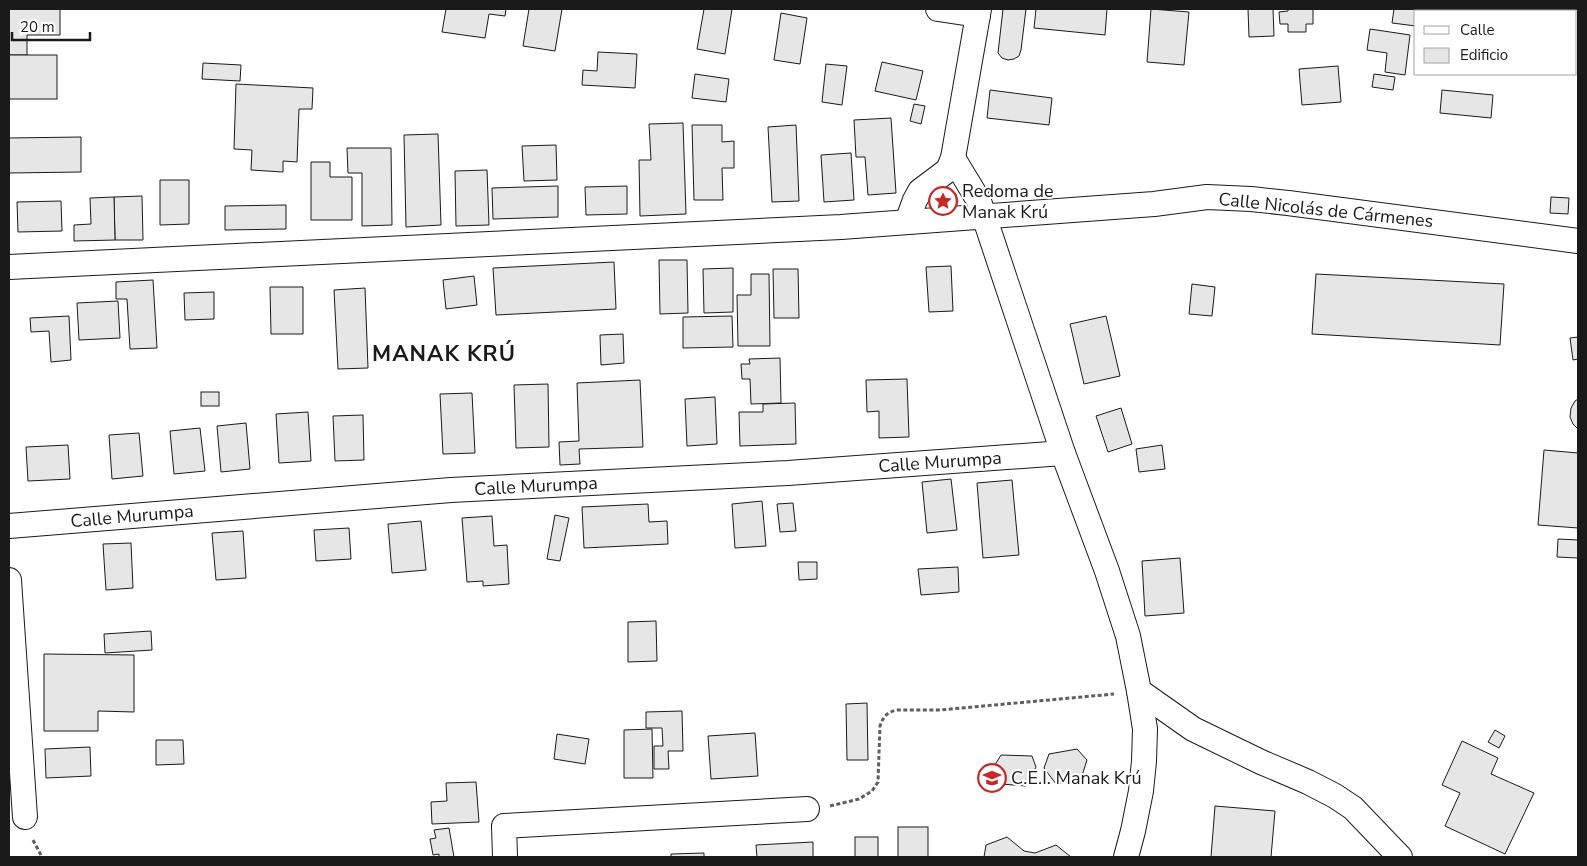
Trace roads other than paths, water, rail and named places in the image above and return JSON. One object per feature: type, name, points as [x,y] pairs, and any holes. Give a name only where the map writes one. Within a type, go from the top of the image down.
[{"type":"street","points":[[907,222],[920,191],[948,170],[953,158],[978,12],[938,9]]},
{"type":"street","points":[[953,158],[979,201],[1063,454],[1110,580],[1128,636],[1145,729],[1141,790],[1126,857]]},
{"type":"street","name":"Calle Nicolás de Cármenes","points":[[9,268],[841,227],[1154,204],[1207,198],[1242,198],[1288,203],[1578,241]]},
{"type":"street","name":"Calle Murumpa","points":[[9,526],[452,490],[788,473],[1063,454]]},
{"type":"street","points":[[9,580],[24,817]]},
{"type":"street","points":[[1139,691],[1193,729],[1336,796],[1354,808],[1400,857]]},
{"type":"street","points":[[505,857],[504,826],[808,809]]},
{"type":"place","name":"Redoma de Manak Krú","points":[[943,201]]},
{"type":"place","name":"C.E.I. Manak Krú","points":[[992,778]]},
{"type":"district","name":"MANAK KRÚ","points":[[444,353]]}]
